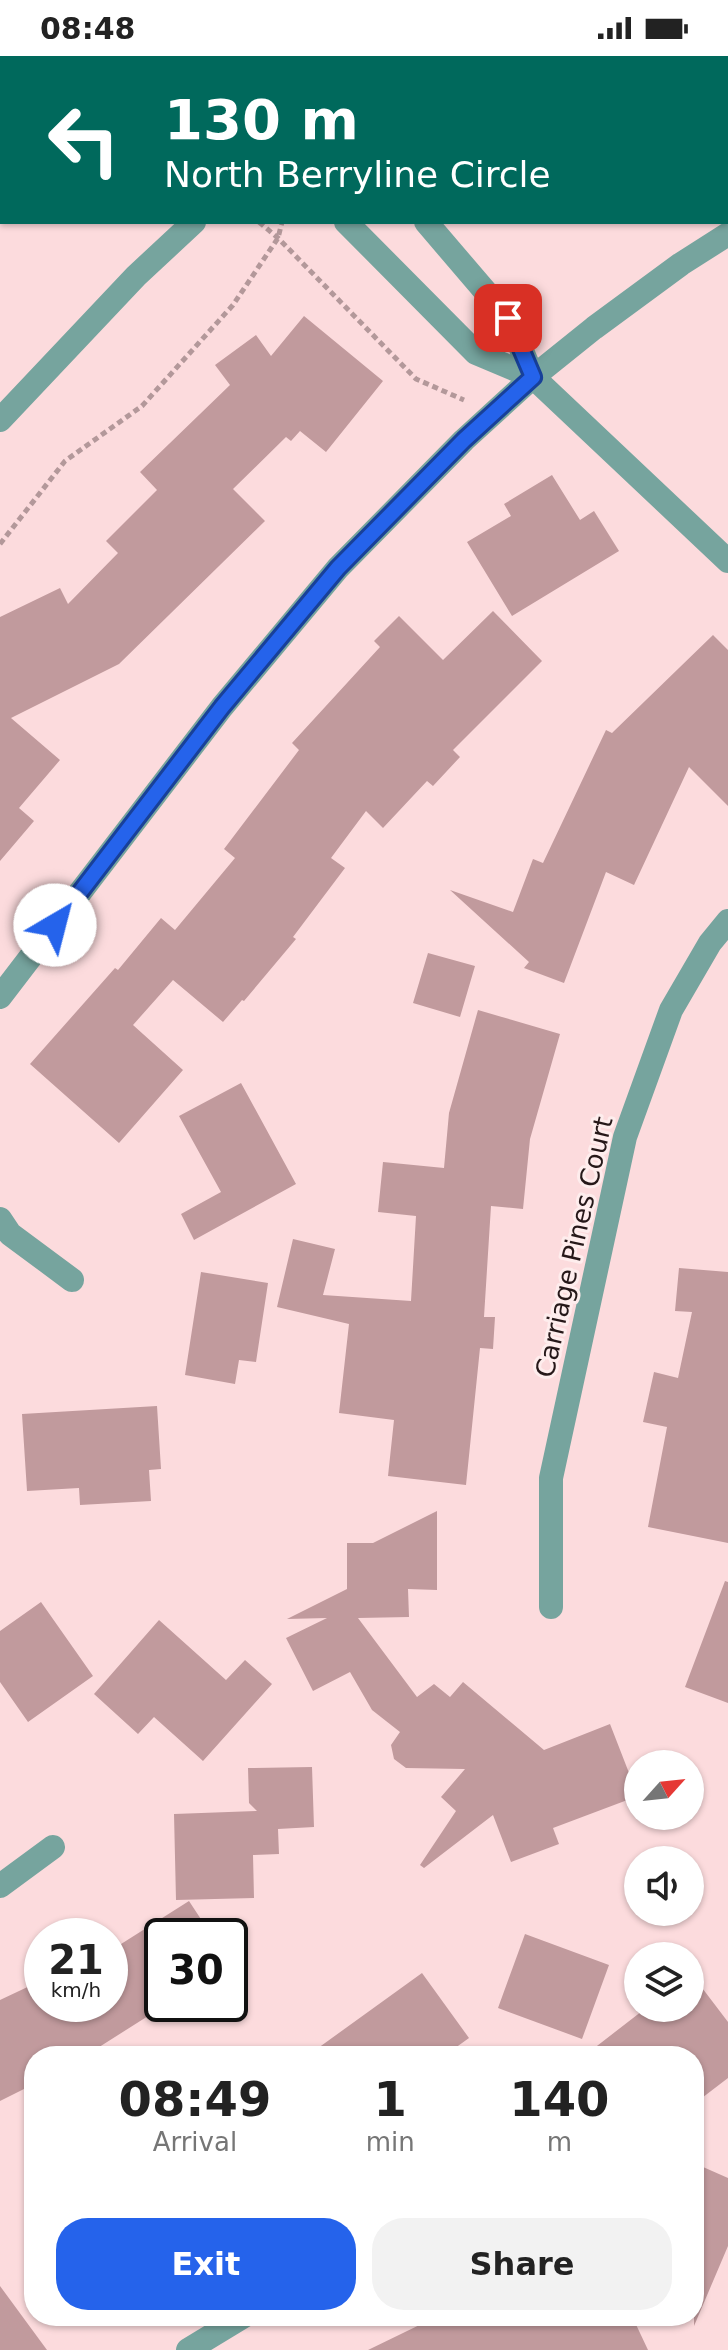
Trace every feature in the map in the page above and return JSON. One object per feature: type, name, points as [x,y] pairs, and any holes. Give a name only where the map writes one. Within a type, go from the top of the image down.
[{"type":"street","points":[[0,420],[136,276],[192,224]]},
{"type":"street","points":[[348,224],[476,353],[533,377],[728,561]]},
{"type":"street","points":[[428,224],[508,318],[533,377]]},
{"type":"street","points":[[0,997],[222,707],[338,568],[464,440],[533,377],[681,264],[728,234]]},
{"type":"street","name":"Carriage Pines Court","points":[[551,1607],[551,1478],[625,1137],[671,1010],[710,943],[728,921]]},
{"type":"street","points":[[0,1219],[10,1234],[72,1280]]},
{"type":"street","points":[[0,1886],[53,1847]]},
{"type":"street","points":[[188,2350],[228,2326]]},
{"type":"path","points":[[261,224],[416,379],[493,413]]},
{"type":"path","points":[[0,544],[65,461],[142,406],[233,305],[278,238],[282,224]]},
{"type":"building","points":[[304,316],[383,381],[326,452],[300,431],[291,441],[286,437],[233,489],[265,521],[119,664],[11,718],[60,760],[19,808],[34,821],[0,861],[0,617],[60,588],[68,604],[118,553],[106,541],[157,490],[140,472],[230,385],[215,365],[256,335],[271,356]]},
{"type":"building","points":[[552,475],[580,520],[594,511],[619,551],[512,616],[467,542],[511,516],[504,504]]},
{"type":"building","points":[[493,611],[542,661],[453,750],[460,757],[433,786],[427,781],[383,828],[366,811],[331,858],[345,868],[293,937],[296,939],[223,1022],[173,980],[133,1025],[183,1070],[119,1143],[30,1064],[115,968],[118,970],[161,918],[175,930],[235,858],[224,849],[299,750],[292,743],[380,647],[374,641],[399,616],[443,660]]},
{"type":"building","points":[[713,635],[728,650],[728,806],[689,767],[634,885],[606,872],[564,983],[524,968],[529,962],[450,890],[513,912],[533,859],[543,863],[606,730],[612,733]]},
{"type":"building","points":[[428,953],[475,966],[460,1017],[413,1003]]},
{"type":"building","points":[[478,1010],[560,1034],[530,1139],[523,1209],[491,1206],[484,1317],[495,1317],[493,1349],[480,1348],[466,1485],[388,1476],[394,1420],[339,1413],[349,1324],[277,1307],[293,1239],[335,1249],[323,1295],[411,1301],[416,1216],[378,1212],[383,1162],[444,1168],[449,1113]]},
{"type":"building","points":[[241,1083],[296,1184],[194,1240],[181,1214],[221,1192],[179,1116]]},
{"type":"building","points":[[679,1268],[728,1272],[728,1543],[648,1527],[667,1427],[643,1422],[654,1372],[678,1378],[692,1312],[675,1311]]},
{"type":"building","points":[[201,1272],[268,1283],[256,1362],[239,1360],[235,1384],[185,1375]]},
{"type":"building","points":[[157,1406],[161,1469],[149,1470],[151,1501],[80,1505],[79,1488],[27,1491],[22,1414]]},
{"type":"building","points":[[437,1511],[437,1590],[408,1589],[409,1617],[358,1618],[417,1697],[434,1684],[450,1697],[463,1682],[544,1750],[610,1724],[624,1760],[624,1801],[553,1828],[559,1844],[511,1862],[493,1815],[424,1868],[420,1865],[456,1811],[441,1797],[465,1769],[406,1768],[394,1759],[391,1745],[400,1732],[372,1710],[350,1672],[313,1691],[286,1638],[327,1618],[287,1619],[347,1589],[347,1543],[373,1543]]},
{"type":"building","points":[[725,1581],[728,1582],[728,1703],[685,1687]]},
{"type":"building","points":[[41,1602],[93,1676],[28,1722],[0,1682],[0,1631]]},
{"type":"building","points":[[159,1620],[226,1680],[245,1660],[272,1684],[203,1761],[154,1717],[138,1734],[94,1694]]},
{"type":"building","points":[[312,1767],[314,1827],[278,1829],[279,1854],[253,1855],[254,1898],[176,1900],[174,1814],[257,1811],[249,1803],[248,1768]]},
{"type":"building","points":[[189,1901],[200,1918],[162,1918]]},
{"type":"building","points":[[144,1929],[144,2019],[101,2046],[24,2046],[24,2089],[0,2101],[0,2000],[24,1989],[24,2022],[128,2022],[128,1940]]},
{"type":"building","points":[[525,1934],[609,1965],[582,2039],[498,2008]]},
{"type":"building","points":[[422,1973],[469,2038],[458,2046],[321,2046]]},
{"type":"building","points":[[704,1990],[728,2022],[728,2078],[704,2096],[704,2046],[597,2046],[628,2022],[704,2022]]},
{"type":"building","points":[[704,2167],[728,2178],[728,2246],[704,2302]]},
{"type":"building","points":[[0,2286],[24,2319],[24,2326],[29,2326],[47,2350],[0,2350]]},
{"type":"building","points":[[417,2326],[637,2326],[648,2350],[368,2350]]},
{"type":"route","points":[[55,925],[222,707],[338,568],[464,440],[533,377],[508,318]]}]
